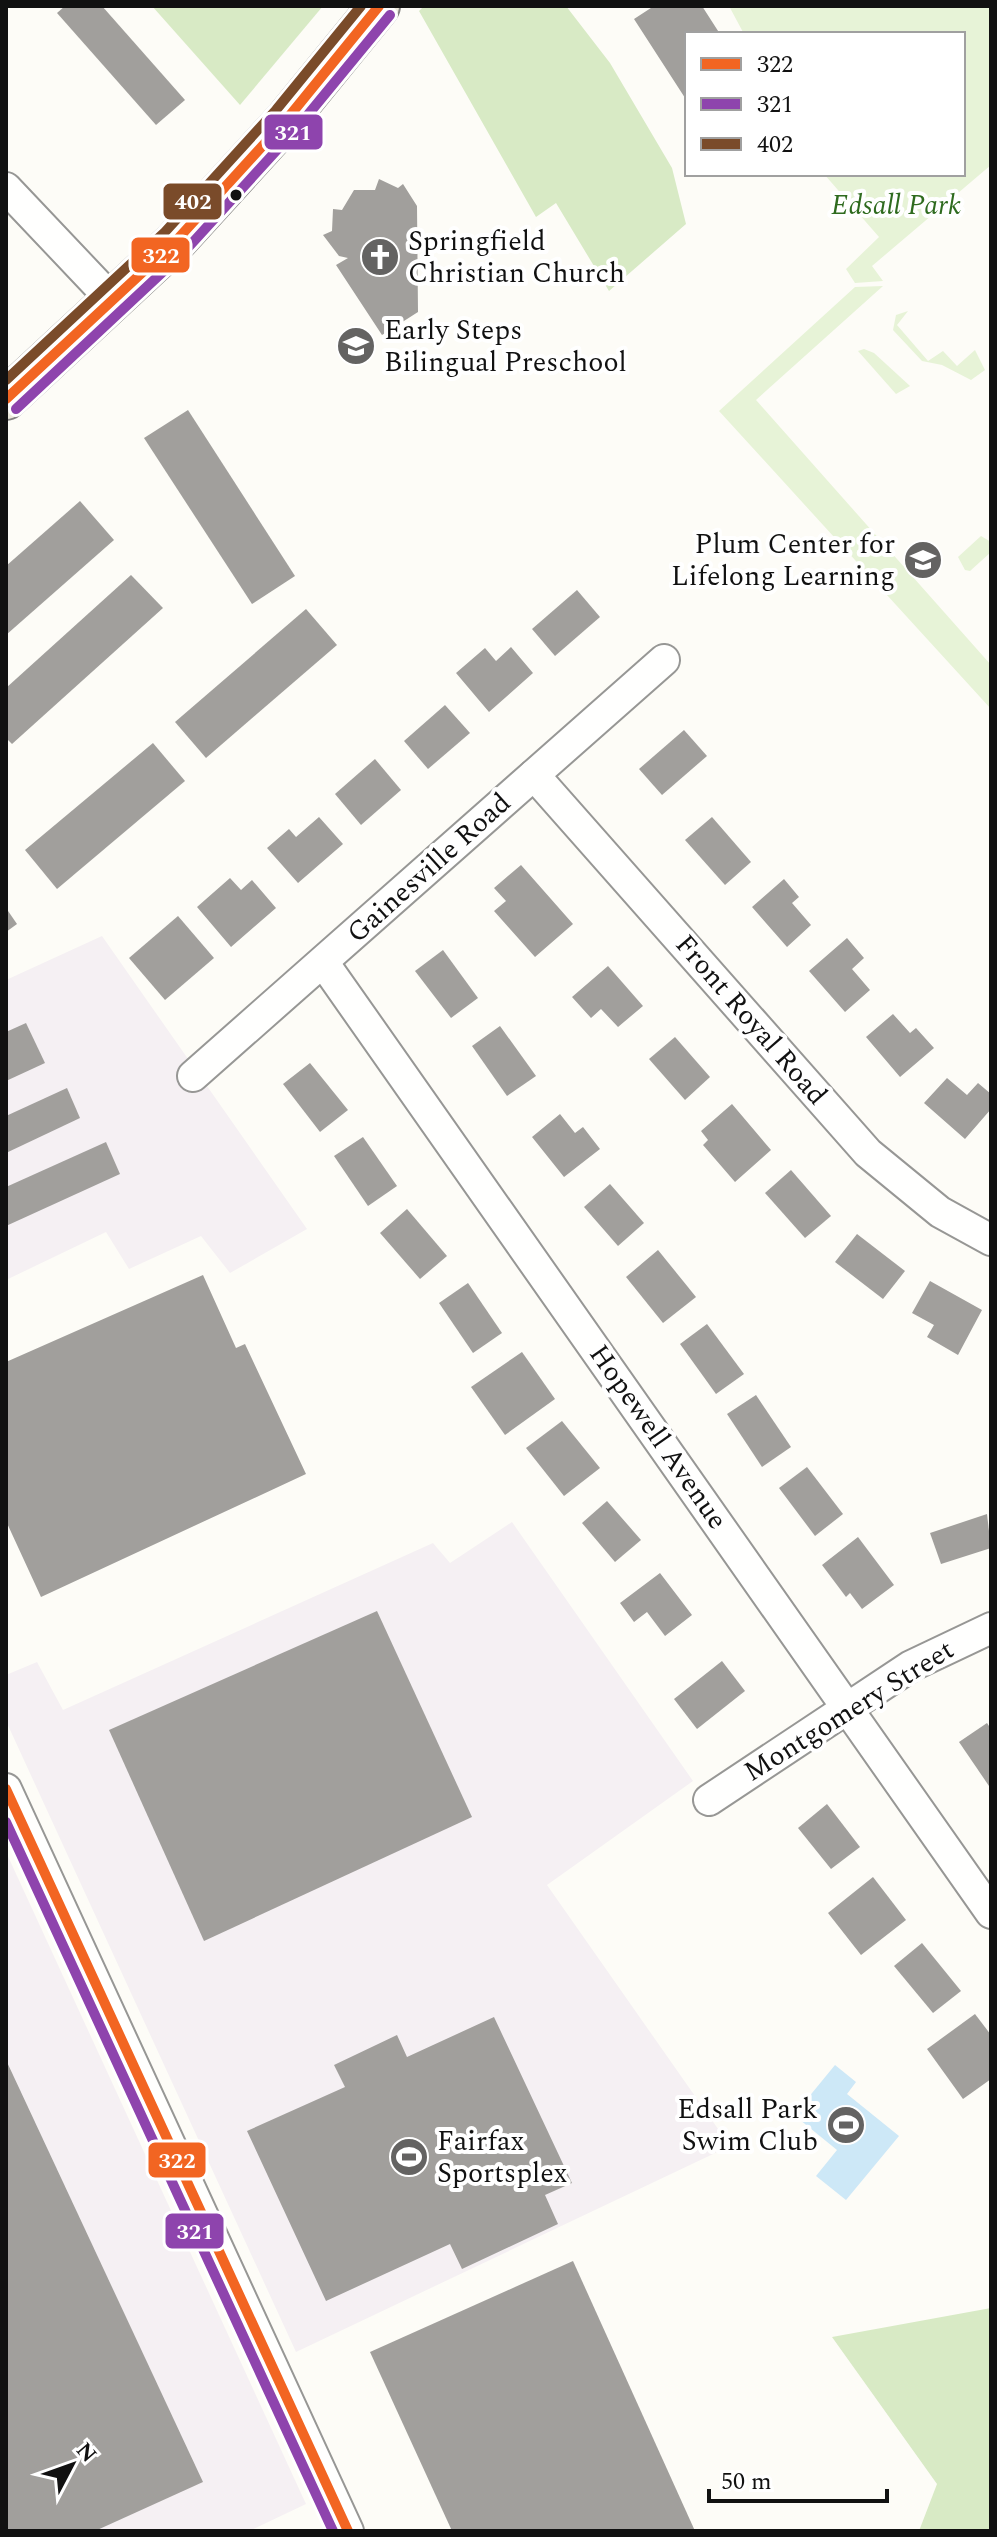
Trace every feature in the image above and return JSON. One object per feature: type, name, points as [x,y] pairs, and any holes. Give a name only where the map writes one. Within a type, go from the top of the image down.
[{"type":"main road","points":[[6,399],[174,243],[287,119],[379,6]]},
{"type":"street","points":[[6,188],[113,301]]},
{"type":"street","name":"Gainesville Road","points":[[193,1076],[664,660]]},
{"type":"street","name":"Front Royal Road","points":[[534,775],[868,1153],[940,1212],[991,1240]]},
{"type":"street","name":"Hopewell Avenue","points":[[323,962],[991,1913]]},
{"type":"street","name":"Montgomery Street","points":[[709,1800],[911,1666],[991,1628]]},
{"type":"street","points":[[6,1789],[348,2531]]},
{"type":"shaded area","points":[[102,936],[307,1229],[230,1273],[201,1236],[129,1269],[106,1232],[6,1280],[6,980]]},
{"type":"shaded area","points":[[512,1522],[693,1781],[547,1885],[730,2146],[296,2352],[6,1721],[6,1675],[37,1662],[63,1710],[433,1543],[450,1563]]},
{"type":"shaded area","points":[[6,1852],[306,2504],[249,2531],[6,2531]]},
{"type":"green space","points":[[152,6],[323,6],[240,105]]},
{"type":"green space","points":[[424,6],[566,6],[610,63],[672,168],[686,224],[609,291],[556,203],[536,217],[419,11]]},
{"type":"green space","name":"Edsall Park","points":[[729,6],[991,6],[991,165],[872,266],[883,281],[855,283],[846,269],[879,237],[826,176],[965,176],[965,32],[743,32]]},
{"type":"green space","points":[[883,286],[756,400],[991,665],[991,709],[719,411],[855,287]]},
{"type":"green space","points":[[908,311],[897,325],[928,361],[943,351],[957,366],[975,350],[985,370],[971,380],[942,365],[922,361],[893,330],[896,315]]},
{"type":"green space","points":[[864,349],[874,353],[910,386],[896,394],[858,351]]},
{"type":"green space","points":[[981,536],[991,542],[991,552],[970,571],[965,570],[958,557]]},
{"type":"green space","points":[[991,2308],[991,2531],[919,2531],[937,2484],[832,2337]]},
{"type":"water","name":"Edsall Park Swim Club","points":[[835,2065],[856,2082],[847,2094],[899,2136],[846,2200],[816,2176],[837,2150],[794,2115]]},
{"type":"building","points":[[65,6],[102,6],[185,100],[156,125],[57,13]]},
{"type":"building","points":[[654,6],[702,6],[719,32],[685,32],[685,98],[634,19]]},
{"type":"building","name":"Springfield Christian Church","points":[[379,179],[398,188],[403,184],[417,206],[418,312],[382,335],[336,265],[348,258],[339,256],[323,235],[332,231],[333,209],[342,210],[354,190],[375,190]]},
{"type":"building","points":[[188,410],[295,576],[252,604],[144,438]]},
{"type":"building","points":[[80,501],[114,540],[6,635],[6,566]]},
{"type":"building","points":[[131,575],[163,608],[12,744],[6,738],[6,688]]},
{"type":"building","points":[[577,590],[600,617],[555,656],[532,629]]},
{"type":"building","points":[[306,609],[337,645],[206,758],[175,722]]},
{"type":"building","points":[[511,647],[533,673],[489,712],[456,673],[485,648],[496,661]]},
{"type":"building","points":[[445,705],[470,733],[428,769],[404,741]]},
{"type":"building","points":[[684,730],[707,756],[662,795],[639,769]]},
{"type":"building","points":[[153,743],[185,781],[57,889],[25,850]]},
{"type":"building","points":[[375,759],[401,790],[361,825],[335,794]]},
{"type":"building","points":[[319,817],[343,844],[298,883],[267,848],[289,829],[296,837]]},
{"type":"building","points":[[712,817],[751,862],[725,885],[685,840]]},
{"type":"building","points":[[521,865],[573,924],[535,957],[494,911],[506,901],[494,888]]},
{"type":"building","points":[[230,878],[241,890],[252,880],[276,908],[231,947],[197,907]]},
{"type":"building","points":[[784,879],[799,897],[792,903],[811,925],[787,947],[752,907]]},
{"type":"building","points":[[6,908],[17,924],[6,932]]},
{"type":"building","points":[[178,916],[214,958],[165,1000],[129,958]]},
{"type":"building","points":[[847,938],[864,958],[852,969],[870,990],[845,1012],[809,971]]},
{"type":"building","points":[[443,950],[478,998],[451,1018],[415,971]]},
{"type":"building","points":[[608,966],[643,1006],[618,1027],[601,1009],[591,1018],[572,997]]},
{"type":"building","points":[[893,1014],[910,1033],[916,1028],[934,1048],[900,1077],[866,1037]]},
{"type":"building","points":[[26,1023],[45,1063],[6,1081],[6,1032]]},
{"type":"building","points":[[500,1026],[536,1076],[507,1096],[472,1046]]},
{"type":"building","points":[[675,1037],[710,1077],[685,1100],[649,1059]]},
{"type":"building","points":[[310,1063],[348,1110],[320,1132],[283,1084]]},
{"type":"building","points":[[947,1078],[967,1095],[978,1083],[991,1094],[991,1109],[965,1139],[924,1103]]},
{"type":"building","points":[[67,1088],[80,1118],[6,1153],[6,1116]]},
{"type":"building","points":[[732,1104],[771,1150],[735,1182],[703,1145],[708,1140],[701,1131]]},
{"type":"building","points":[[560,1114],[575,1133],[583,1127],[600,1149],[564,1177],[532,1137]]},
{"type":"building","points":[[363,1137],[397,1186],[368,1206],[334,1156]]},
{"type":"building","points":[[106,1142],[120,1174],[6,1226],[6,1187]]},
{"type":"building","points":[[791,1170],[831,1216],[805,1238],[765,1193]]},
{"type":"building","points":[[610,1184],[644,1223],[618,1246],[584,1207]]},
{"type":"building","points":[[407,1209],[447,1256],[420,1279],[380,1233]]},
{"type":"building","points":[[857,1234],[905,1271],[883,1299],[835,1262]]},
{"type":"building","points":[[658,1250],[696,1297],[663,1323],[626,1277]]},
{"type":"building","points":[[203,1275],[236,1348],[245,1344],[306,1474],[41,1597],[6,1521],[6,1362]]},
{"type":"building","points":[[930,1281],[982,1310],[958,1355],[927,1337],[934,1325],[912,1313]]},
{"type":"building","points":[[468,1283],[502,1333],[473,1353],[439,1303]]},
{"type":"building","points":[[707,1324],[744,1374],[716,1394],[680,1344]]},
{"type":"building","points":[[522,1352],[555,1399],[505,1435],[471,1387]]},
{"type":"building","points":[[756,1395],[791,1447],[762,1467],[727,1414]]},
{"type":"building","points":[[562,1421],[600,1468],[564,1496],[526,1448]]},
{"type":"building","points":[[807,1467],[843,1514],[815,1536],[779,1488]]},
{"type":"building","points":[[607,1501],[641,1540],[615,1562],[582,1523]]},
{"type":"building","points":[[987,1514],[991,1548],[941,1564],[930,1533]]},
{"type":"building","points":[[858,1537],[894,1585],[862,1609],[850,1593],[846,1597],[822,1565]]},
{"type":"building","points":[[660,1573],[692,1615],[665,1636],[647,1612],[634,1622],[620,1603]]},
{"type":"building","points":[[377,1611],[472,1817],[204,1941],[109,1730]]},
{"type":"building","points":[[722,1661],[745,1691],[697,1729],[674,1699]]},
{"type":"building","points":[[987,1723],[991,1729],[989,1786],[959,1742]]},
{"type":"building","points":[[827,1804],[860,1847],[831,1869],[798,1828]]},
{"type":"building","points":[[873,1877],[906,1920],[861,1955],[828,1913]]},
{"type":"building","points":[[922,1943],[961,1991],[933,2013],[894,1966]]},
{"type":"building","points":[[975,2014],[991,2035],[991,2079],[963,2099],[927,2049]]},
{"type":"building","name":"Fairfax Sportsplex","points":[[494,2017],[572,2183],[545,2195],[558,2224],[462,2269],[450,2244],[326,2301],[247,2131],[345,2087],[334,2065],[397,2035],[407,2057]]},
{"type":"building","points":[[6,2060],[203,2482],[95,2531],[6,2531]]},
{"type":"building","points":[[573,2261],[695,2531],[452,2531],[370,2352]]},
{"type":"transit line","name":"402","points":[[6,380],[164,233],[276,110],[361,6]]},
{"type":"transit line","name":"322","points":[[6,399],[174,243],[287,119],[379,6]]},
{"type":"transit line","name":"321","points":[[16,409],[184,252],[297,128],[390,15]]},
{"type":"transit line","name":"322","points":[[6,1789],[348,2531]]},
{"type":"transit line","name":"321","points":[[6,1822],[333,2531]]},
{"type":"place","name":"Springfield Christian Church","points":[[380,257]]},
{"type":"place","name":"Early Steps Bilingual Preschool","points":[[356,346]]},
{"type":"place","name":"Plum Center for Lifelong Learning","points":[[923,560]]},
{"type":"place","name":"Edsall Park Swim Club","points":[[846,2125]]},
{"type":"place","name":"Fairfax Sportsplex","points":[[409,2157]]}]
